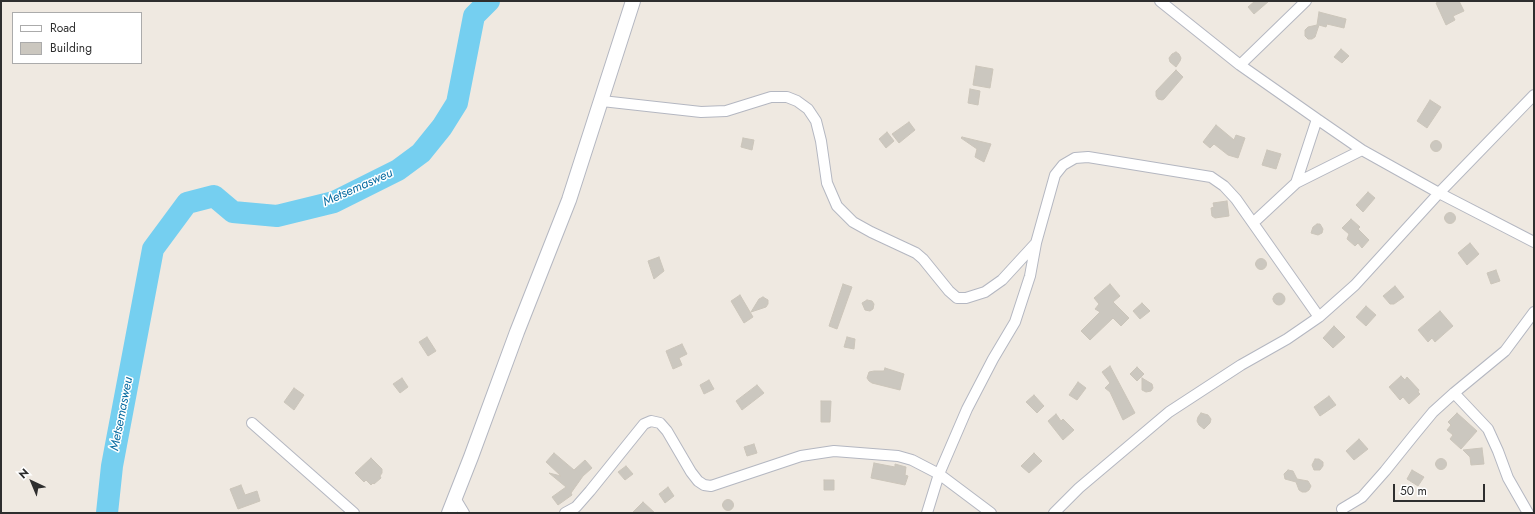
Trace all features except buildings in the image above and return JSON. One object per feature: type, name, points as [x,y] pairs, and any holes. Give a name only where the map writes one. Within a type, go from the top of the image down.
[{"type":"street","points":[[449,513],[517,332],[569,200],[633,1]]},
{"type":"street","points":[[1160,1],[1240,64],[1362,150],[1439,193],[1534,242]]},
{"type":"street","points":[[1240,64],[1306,1]]},
{"type":"street","points":[[1054,513],[1080,488],[1169,412],[1241,365],[1287,339],[1319,317],[1355,286],[1439,193],[1534,95]]},
{"type":"street","points":[[602,101],[701,112],[726,110],[771,97],[787,97],[797,101],[808,109],[816,121],[821,141],[827,183],[837,206],[853,222],[870,232],[916,253],[957,298],[966,298],[985,292],[1002,280],[1036,243]]},
{"type":"street","points":[[1296,183],[1317,119]]},
{"type":"street","points":[[1253,223],[1296,183],[1362,150]]},
{"type":"street","points":[[928,513],[939,474],[967,409],[993,358],[1015,322],[1030,276],[1036,243],[1055,175],[1064,165],[1075,158],[1088,157],[1211,177],[1224,186],[1236,199],[1319,317]]},
{"type":"street","points":[[1340,512],[1362,496],[1385,471],[1433,412],[1506,351],[1519,335],[1534,312]]},
{"type":"street","points":[[1454,393],[1488,429],[1508,478],[1528,513]]},
{"type":"street","points":[[566,513],[576,507],[644,424],[651,421],[660,423],[667,431],[691,472],[698,481],[704,485],[711,486],[801,456],[834,451],[898,456],[912,460],[939,474],[991,513]]},
{"type":"street","points":[[252,423],[354,513]]},
{"type":"street","points":[[455,498],[464,513]]},
{"type":"waterway","name":"Metsemasweu","points":[[107,513],[112,466],[153,249],[187,203],[214,196],[233,212],[277,216],[334,202],[398,170],[421,153],[442,127],[457,103],[474,16],[489,1]]}]
